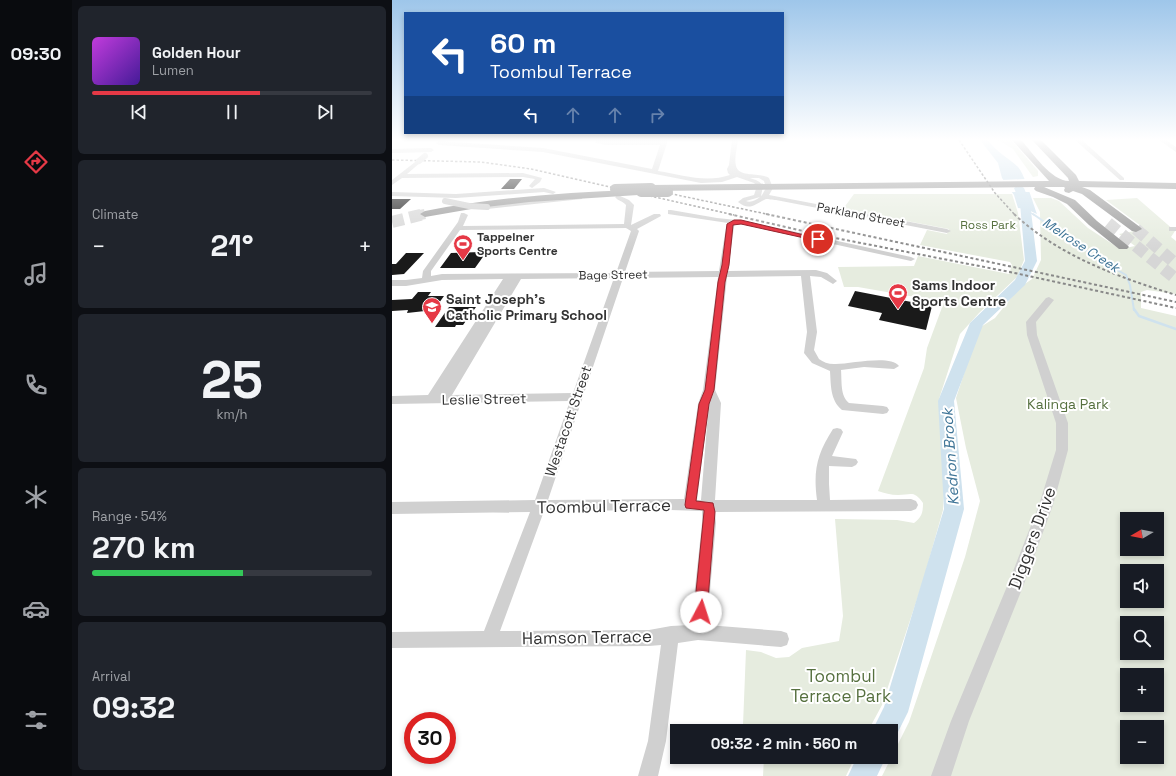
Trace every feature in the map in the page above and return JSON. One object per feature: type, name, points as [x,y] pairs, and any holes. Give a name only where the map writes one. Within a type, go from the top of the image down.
[{"type":"highway","points":[[1034,187],[1046,176]]},
{"type":"highway","points":[[1048,176],[1053,180],[1070,186],[1094,198],[1136,229]]},
{"type":"highway","points":[[1060,176],[1113,223]]},
{"type":"highway","points":[[1061,176],[1070,186],[1110,189],[1143,188],[1150,186]]},
{"type":"highway","points":[[1063,176],[1099,228],[1123,247]]},
{"type":"highway","points":[[766,192],[741,179],[617,193],[514,199],[425,211],[492,198],[553,192],[617,193],[766,192],[1034,187],[1090,184],[1176,186]]},
{"type":"highway","points":[[1034,187],[1057,195],[1070,186],[1090,184]]},
{"type":"highway","points":[[1094,198],[1110,189]]},
{"type":"street","points":[[392,183],[401,176]]},
{"type":"street","points":[[532,186],[538,181],[538,177],[533,176]]},
{"type":"street","points":[[679,176],[707,181],[741,179]]},
{"type":"street","points":[[737,176],[741,179]]},
{"type":"street","points":[[1119,176],[1122,179]]},
{"type":"street","points":[[392,194],[450,196],[544,190],[553,192]]},
{"type":"street","name":"Parkland Street","points":[[766,192],[947,231]]},
{"type":"street","points":[[392,194],[418,196],[469,206],[487,207],[611,196],[617,193]]},
{"type":"street","name":"Westacott Street","points":[[489,639],[539,507],[635,231],[630,227],[630,205],[627,200],[617,193]]},
{"type":"street","points":[[671,212],[746,223],[911,259]]},
{"type":"street","points":[[426,279],[428,271],[458,228],[464,215]]},
{"type":"street","points":[[458,228],[630,227],[657,216]]},
{"type":"street","points":[[690,505],[704,404],[709,390],[730,227],[733,222]]},
{"type":"street","points":[[805,273],[812,332],[809,348],[811,357],[818,363],[835,368],[849,364],[864,363],[894,366]]},
{"type":"street","name":"Bage Street","points":[[392,283],[406,283],[442,277],[805,273],[820,273],[833,281]]},
{"type":"street","points":[[443,400],[514,276]]},
{"type":"street","points":[[431,400],[514,276]]},
{"type":"street","name":"Diggers Drive","points":[[941,776],[960,721],[1019,577],[1046,505],[1060,457],[1062,423],[1032,335],[1031,322],[1049,300]]},
{"type":"street","points":[[835,368],[840,401],[843,405],[846,407],[882,410]]},
{"type":"street","points":[[698,632],[709,523],[715,403],[709,390]]},
{"type":"street","name":"Leslie Street","points":[[392,400],[576,398]]},
{"type":"street","points":[[824,504],[822,492],[822,466],[828,445],[836,432]]},
{"type":"street","points":[[824,461],[852,462]]},
{"type":"street","name":"Toombul Terrace","points":[[392,508],[824,504],[911,505]]},
{"type":"street","name":"Hamson Terrace","points":[[392,640],[649,638],[671,634],[698,632],[781,639]]},
{"type":"street","points":[[648,776],[657,741],[671,634]]},
{"type":"green space","name":"Toombul Terrace Park","points":[[854,194],[1012,194],[1018,213],[1024,260],[1017,277],[979,313],[960,334],[939,399],[945,474],[943,510],[923,581],[882,705],[872,724],[743,724],[746,650],[761,652],[776,658],[789,657],[802,648],[839,641],[843,616],[835,519],[897,520],[914,523],[922,514],[923,503],[917,496],[912,494],[893,495],[878,491],[924,368],[927,348],[944,302],[858,287],[844,287],[838,267],[914,266],[918,256],[1009,274],[1012,265],[1010,262],[920,245],[927,230],[947,234],[949,229],[843,209]]},
{"type":"green space","name":"Kalinga Park","points":[[1033,198],[1051,198],[1059,201],[1088,228],[1120,249],[1135,246],[1119,234],[1145,229],[1106,200],[1137,198],[1175,231],[1171,237],[1176,241],[1176,294],[1147,290],[1141,292],[1141,308],[1176,316],[1176,776],[882,776],[888,764],[898,764],[898,744],[909,722],[965,557],[980,501],[966,448],[956,398],[979,328],[995,318],[1019,288],[1032,279],[1041,260],[1040,212]]},
{"type":"green space","points":[[764,764],[852,764],[846,776],[763,776]]},
{"type":"water","points":[[1002,176],[1023,176],[1037,214],[1026,209],[1018,208],[1014,195]]},
{"type":"pier","points":[[1025,179],[1031,192],[1010,192],[1001,180]]},
{"type":"building","points":[[510,179],[522,179],[514,189],[501,189]]},
{"type":"building","points":[[392,199],[411,199],[400,209],[392,209]]},
{"type":"building","name":"Tappeiner Sports Centre","points":[[481,252],[479,254],[485,254],[475,268],[440,268],[451,253]]},
{"type":"building","points":[[406,253],[424,253],[404,274],[392,275],[392,264],[396,264]]},
{"type":"building","name":"Sams Indoor Sports Centre","points":[[855,291],[932,306],[926,330],[879,320],[882,313],[848,306]]},
{"type":"building","points":[[418,292],[431,292],[428,296],[444,296],[434,310],[407,313],[408,310],[392,311],[392,300],[412,299]]},
{"type":"building","points":[[449,307],[476,307],[463,325],[456,325],[455,327],[435,327]]},
{"type":"waterway","name":"Kedron Brook","points":[[889,724],[895,712],[954,509],[946,401],[977,323],[1020,282],[1031,261],[1025,203],[1019,188]]},
{"type":"waterway","name":"Melrose Creek","points":[[1025,209],[1034,215]]},
{"type":"waterway","name":"Melrose Creek","points":[[1033,214],[1100,260],[1126,275],[1130,285],[1134,310]]},
{"type":"waterway","name":"Melrose Creek","points":[[1134,309],[1139,316],[1176,329]]},
{"type":"waterway","name":"Kedron Brook","points":[[862,776],[868,764]]},
{"type":"tunnel","points":[[420,215],[424,214]]},
{"type":"tunnel","points":[[420,215],[425,214]]},
{"type":"tunnel","points":[[392,222],[420,215]]},
{"type":"tunnel","points":[[1108,223],[1176,279]]},
{"type":"tunnel","points":[[1136,229],[1176,264]]},
{"type":"railway","points":[[563,176],[734,215]]},
{"type":"railway","points":[[984,176],[995,193],[1014,214]]},
{"type":"railway","points":[[644,188],[771,215]]},
{"type":"railway","points":[[729,214],[825,236],[1010,272],[1176,308]]},
{"type":"railway","points":[[766,214],[1176,302]]},
{"type":"railway","points":[[1014,214],[1050,242],[1090,264],[1133,281],[1176,295]]},
{"type":"place","name":"Tappeiner Sports Centre","points":[[463,261]]},
{"type":"place","name":"Sams Indoor Sports Centre","points":[[898,310]]},
{"type":"place","name":"Saint Joseph's Catholic Primary School","points":[[432,324]]},
{"type":"route","points":[[701,612],[710,512],[709,506],[690,505],[696,472],[704,404],[709,390],[730,224],[734,222],[741,222],[818,239]]},
{"type":"park label","name":"Ross Park","points":[[988,225]]}]
